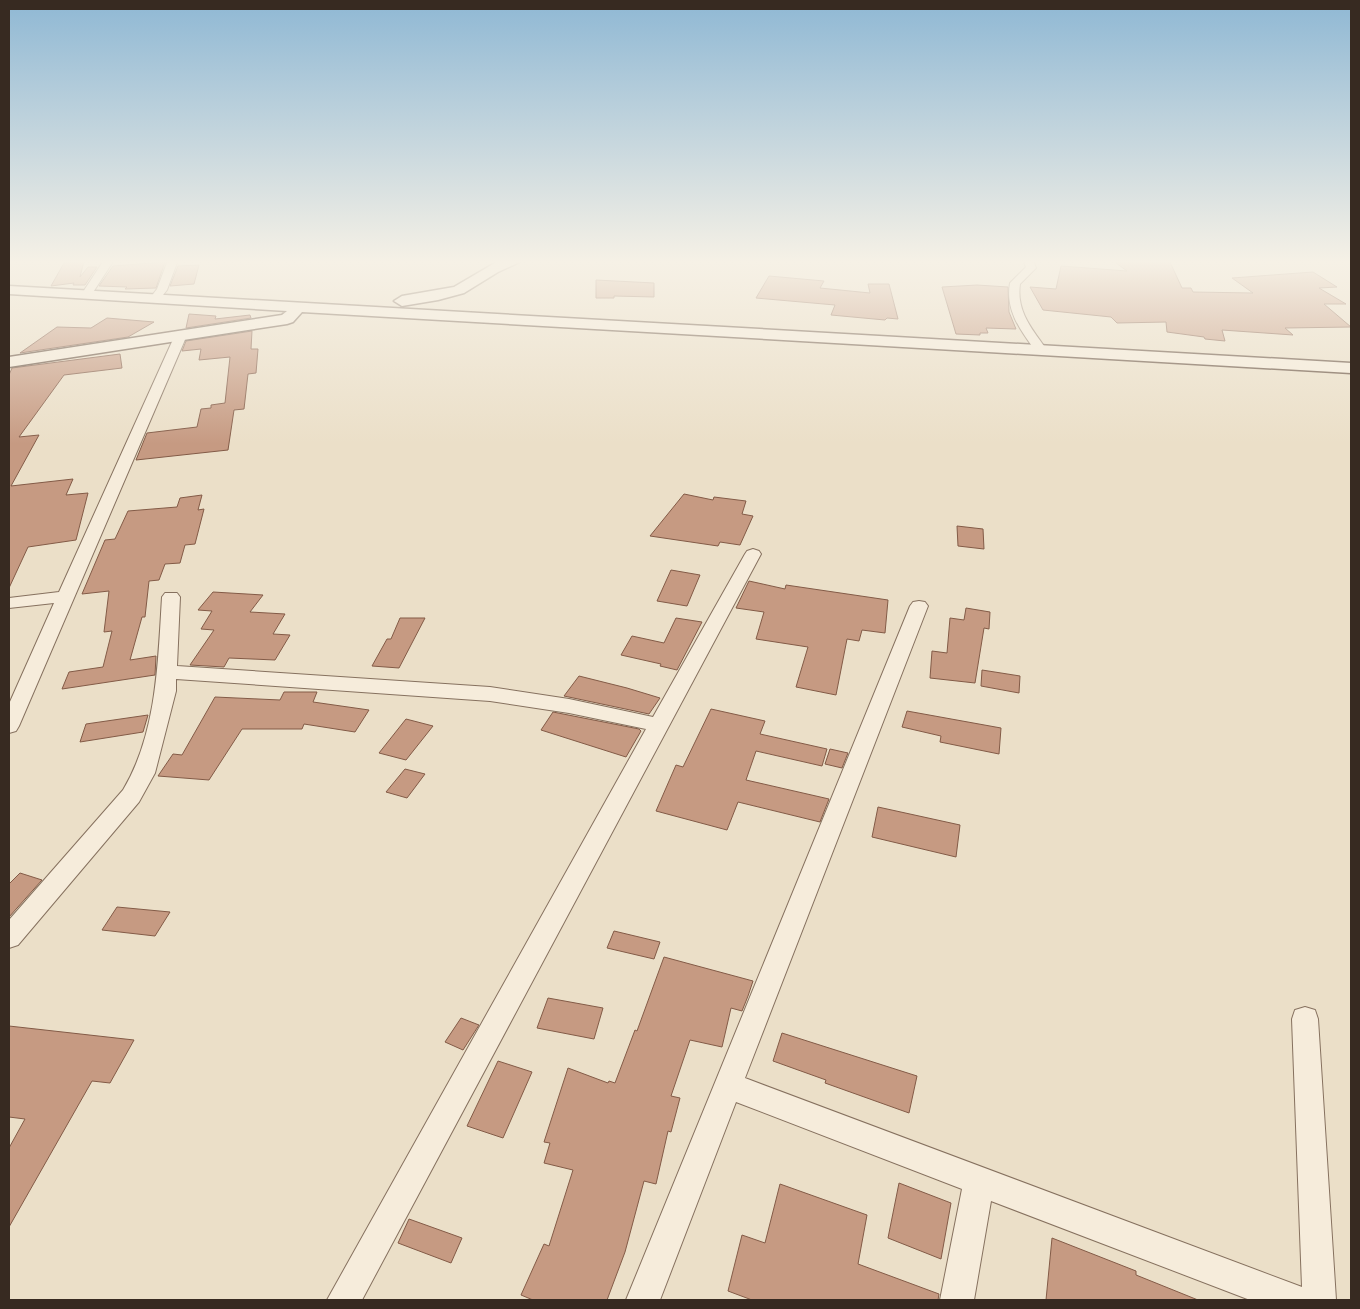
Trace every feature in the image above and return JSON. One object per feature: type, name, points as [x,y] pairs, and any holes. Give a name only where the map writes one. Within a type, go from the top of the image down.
[{"type":"main road","points":[[9,362],[272,321]]},
{"type":"main road","points":[[558,321],[1351,368]]},
{"type":"street","points":[[1020,321],[1040,350]]},
{"type":"street","points":[[9,726],[181,334]]},
{"type":"street","points":[[344,1300],[753,554]]},
{"type":"street","points":[[9,603],[66,596]]},
{"type":"street","points":[[9,937],[132,796],[144,773],[166,691],[171,597]]},
{"type":"street","points":[[643,1300],[919,606]]},
{"type":"street","points":[[167,672],[490,694],[569,706],[659,725]]},
{"type":"street","points":[[1305,1019],[1319,1300]]},
{"type":"street","points":[[727,1085],[979,1183],[1293,1300]]},
{"type":"street","points":[[957,1300],[979,1183]]},
{"type":"building","points":[[102,321],[154,322],[128,337],[20,353],[57,327],[91,328]]},
{"type":"building","points":[[187,321],[231,321],[186,328]]},
{"type":"building","points":[[952,321],[1013,321],[1016,329],[986,328],[988,333],[980,333],[980,335],[956,334]]},
{"type":"building","points":[[1115,321],[1344,321],[1351,327],[1285,328],[1293,335],[1222,330],[1225,341],[1167,332],[1166,322],[1117,323]]},
{"type":"building","points":[[252,331],[251,349],[258,349],[256,373],[248,374],[244,409],[234,410],[228,450],[136,460],[147,433],[197,427],[201,409],[225,403],[230,357],[199,360],[201,349],[182,351],[186,341]]},
{"type":"building","points":[[120,354],[122,368],[64,375],[19,437],[39,435],[11,486],[73,479],[66,495],[88,493],[76,540],[28,547],[9,588],[9,375],[12,368]]},
{"type":"building","points":[[684,494],[713,500],[714,497],[746,501],[742,514],[753,516],[740,545],[720,542],[718,546],[650,536]]},
{"type":"building","points":[[202,495],[198,510],[204,509],[195,544],[185,545],[180,563],[165,564],[159,580],[149,581],[145,617],[142,617],[130,660],[156,656],[155,675],[62,689],[69,672],[103,667],[112,631],[104,632],[109,591],[82,594],[105,540],[115,539],[128,511],[177,507],[180,498]]},
{"type":"building","points":[[957,526],[983,529],[984,549],[958,546]]},
{"type":"building","points":[[671,570],[700,575],[687,606],[657,601]]},
{"type":"building","points":[[749,581],[785,589],[786,585],[888,600],[885,633],[862,630],[859,641],[847,639],[836,695],[796,687],[808,647],[756,639],[764,612],[736,608]]},
{"type":"building","points":[[213,592],[263,595],[250,612],[285,614],[273,634],[290,635],[275,660],[229,658],[224,667],[190,665],[214,630],[201,629],[212,611],[198,610]]},
{"type":"building","points":[[966,608],[990,612],[989,629],[984,628],[975,683],[930,678],[932,651],[947,653],[950,618],[964,620]]},
{"type":"building","points":[[400,618],[425,618],[399,668],[372,666],[387,639],[391,639]]},
{"type":"building","points":[[676,618],[702,622],[677,670],[660,666],[661,664],[621,655],[632,636],[664,643]]},
{"type":"building","points":[[982,670],[1020,676],[1019,693],[981,686]]},
{"type":"building","points":[[579,676],[660,698],[649,714],[564,696]]},
{"type":"building","points":[[284,692],[317,692],[313,702],[369,710],[355,732],[304,724],[302,729],[242,729],[209,780],[158,776],[173,754],[182,755],[215,697],[280,700]]},
{"type":"building","points":[[711,709],[765,721],[760,734],[827,749],[822,766],[756,751],[746,780],[829,799],[820,822],[738,802],[727,830],[656,811],[676,765],[683,767]]},
{"type":"building","points":[[907,711],[1001,728],[999,754],[940,742],[941,736],[902,727]]},
{"type":"building","points":[[553,712],[639,729],[641,731],[626,757],[541,730]]},
{"type":"building","points":[[148,715],[143,732],[80,742],[86,724]]},
{"type":"building","points":[[406,719],[433,726],[406,760],[379,753]]},
{"type":"building","points":[[830,749],[848,753],[842,768],[825,764]]},
{"type":"building","points":[[405,769],[425,774],[407,798],[386,792]]},
{"type":"building","points":[[878,807],[960,825],[956,857],[872,837]]},
{"type":"building","points":[[20,873],[42,880],[9,917],[9,884]]},
{"type":"building","points":[[117,907],[170,912],[155,936],[102,930]]},
{"type":"building","points":[[614,931],[660,942],[654,959],[607,948]]},
{"type":"building","points":[[664,957],[753,981],[748,996],[742,1011],[731,1008],[722,1047],[690,1040],[671,1096],[680,1098],[671,1132],[668,1131],[656,1184],[644,1181],[625,1252],[607,1300],[533,1300],[521,1295],[544,1244],[549,1246],[573,1170],[544,1163],[550,1143],[544,1142],[568,1068],[608,1083],[609,1081],[615,1083],[635,1030],[637,1031]]},
{"type":"building","points":[[548,998],[603,1008],[594,1039],[537,1028]]},
{"type":"building","points":[[461,1018],[479,1025],[463,1050],[445,1042]]},
{"type":"building","points":[[9,1026],[134,1040],[110,1083],[92,1081],[9,1227],[9,1148],[25,1119],[9,1117]]},
{"type":"building","points":[[782,1033],[917,1076],[909,1113],[825,1083],[826,1080],[773,1061]]},
{"type":"building","points":[[498,1061],[532,1072],[503,1138],[467,1126]]},
{"type":"building","points":[[899,1183],[951,1203],[941,1259],[888,1238]]},
{"type":"building","points":[[780,1184],[867,1215],[858,1264],[939,1294],[938,1300],[752,1300],[728,1291],[742,1235],[765,1243]]},
{"type":"building","points":[[409,1219],[462,1238],[451,1263],[398,1243]]},
{"type":"building","points":[[1052,1238],[1136,1271],[1136,1275],[1198,1300],[1046,1300]]}]
